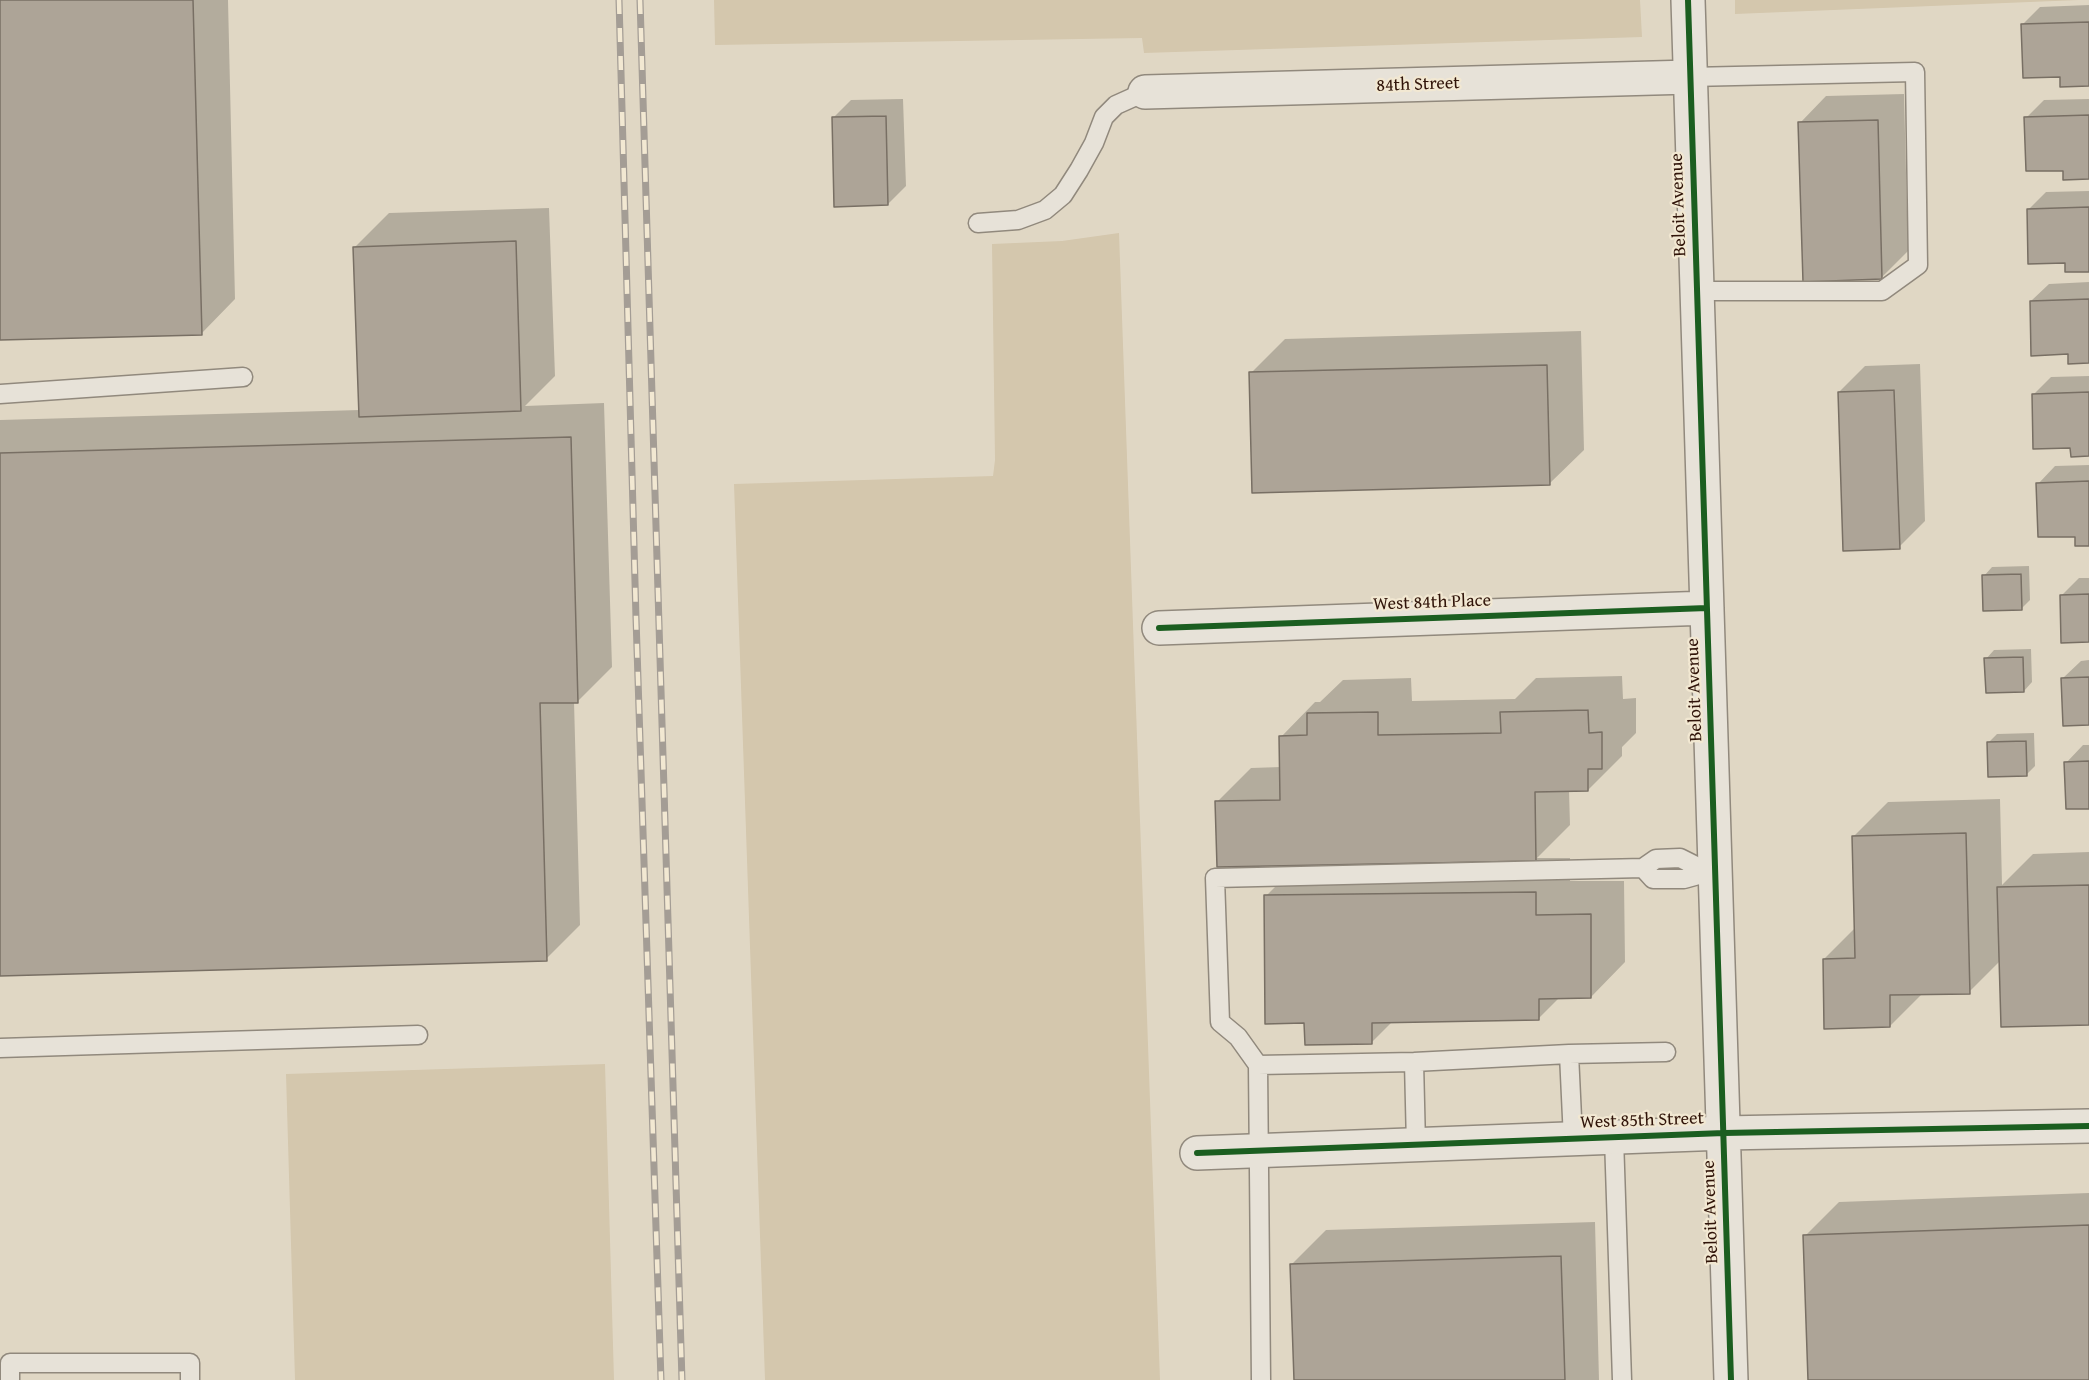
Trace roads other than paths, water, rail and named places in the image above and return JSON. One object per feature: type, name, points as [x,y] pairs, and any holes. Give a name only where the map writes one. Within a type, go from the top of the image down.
[{"type":"street","name":"Beloit Avenue","points":[[1688,0],[1707,608],[1712,872],[1724,1133],[1731,1380]]},
{"type":"street","name":"84th Street","points":[[1145,92],[1690,77]]},
{"type":"street","name":"West 84th Place","points":[[1159,628],[1707,608]]},
{"type":"street","name":"West 85th Street","points":[[1197,1153],[1724,1133],[2089,1126]]},
{"type":"lane","points":[[1690,77],[1915,72],[1918,265],[1882,291],[1697,291]]},
{"type":"lane","points":[[978,223],[1018,220],[1045,210],[1063,195],[1094,143],[1104,117],[1116,105],[1145,92]]},
{"type":"lane","points":[[0,394],[243,377]]},
{"type":"lane","points":[[1261,1380],[1258,1065],[1238,1037],[1220,1022],[1215,878],[1643,868],[1656,859],[1680,858],[1712,872]]},
{"type":"lane","points":[[0,1048],[418,1035]]},
{"type":"lane","points":[[1258,1065],[1414,1062],[1569,1054],[1666,1052]]},
{"type":"lane","points":[[1569,1054],[1573,1139]]},
{"type":"lane","points":[[1414,1062],[1416,1145]]},
{"type":"lane","points":[[1614,1138],[1622,1380]]},
{"type":"lane","points":[[10,1380],[10,1363],[190,1363],[190,1380]]},
{"type":"railway","points":[[619,0],[636,618],[661,1380]]},
{"type":"railway","points":[[640,0],[682,1380]]}]
